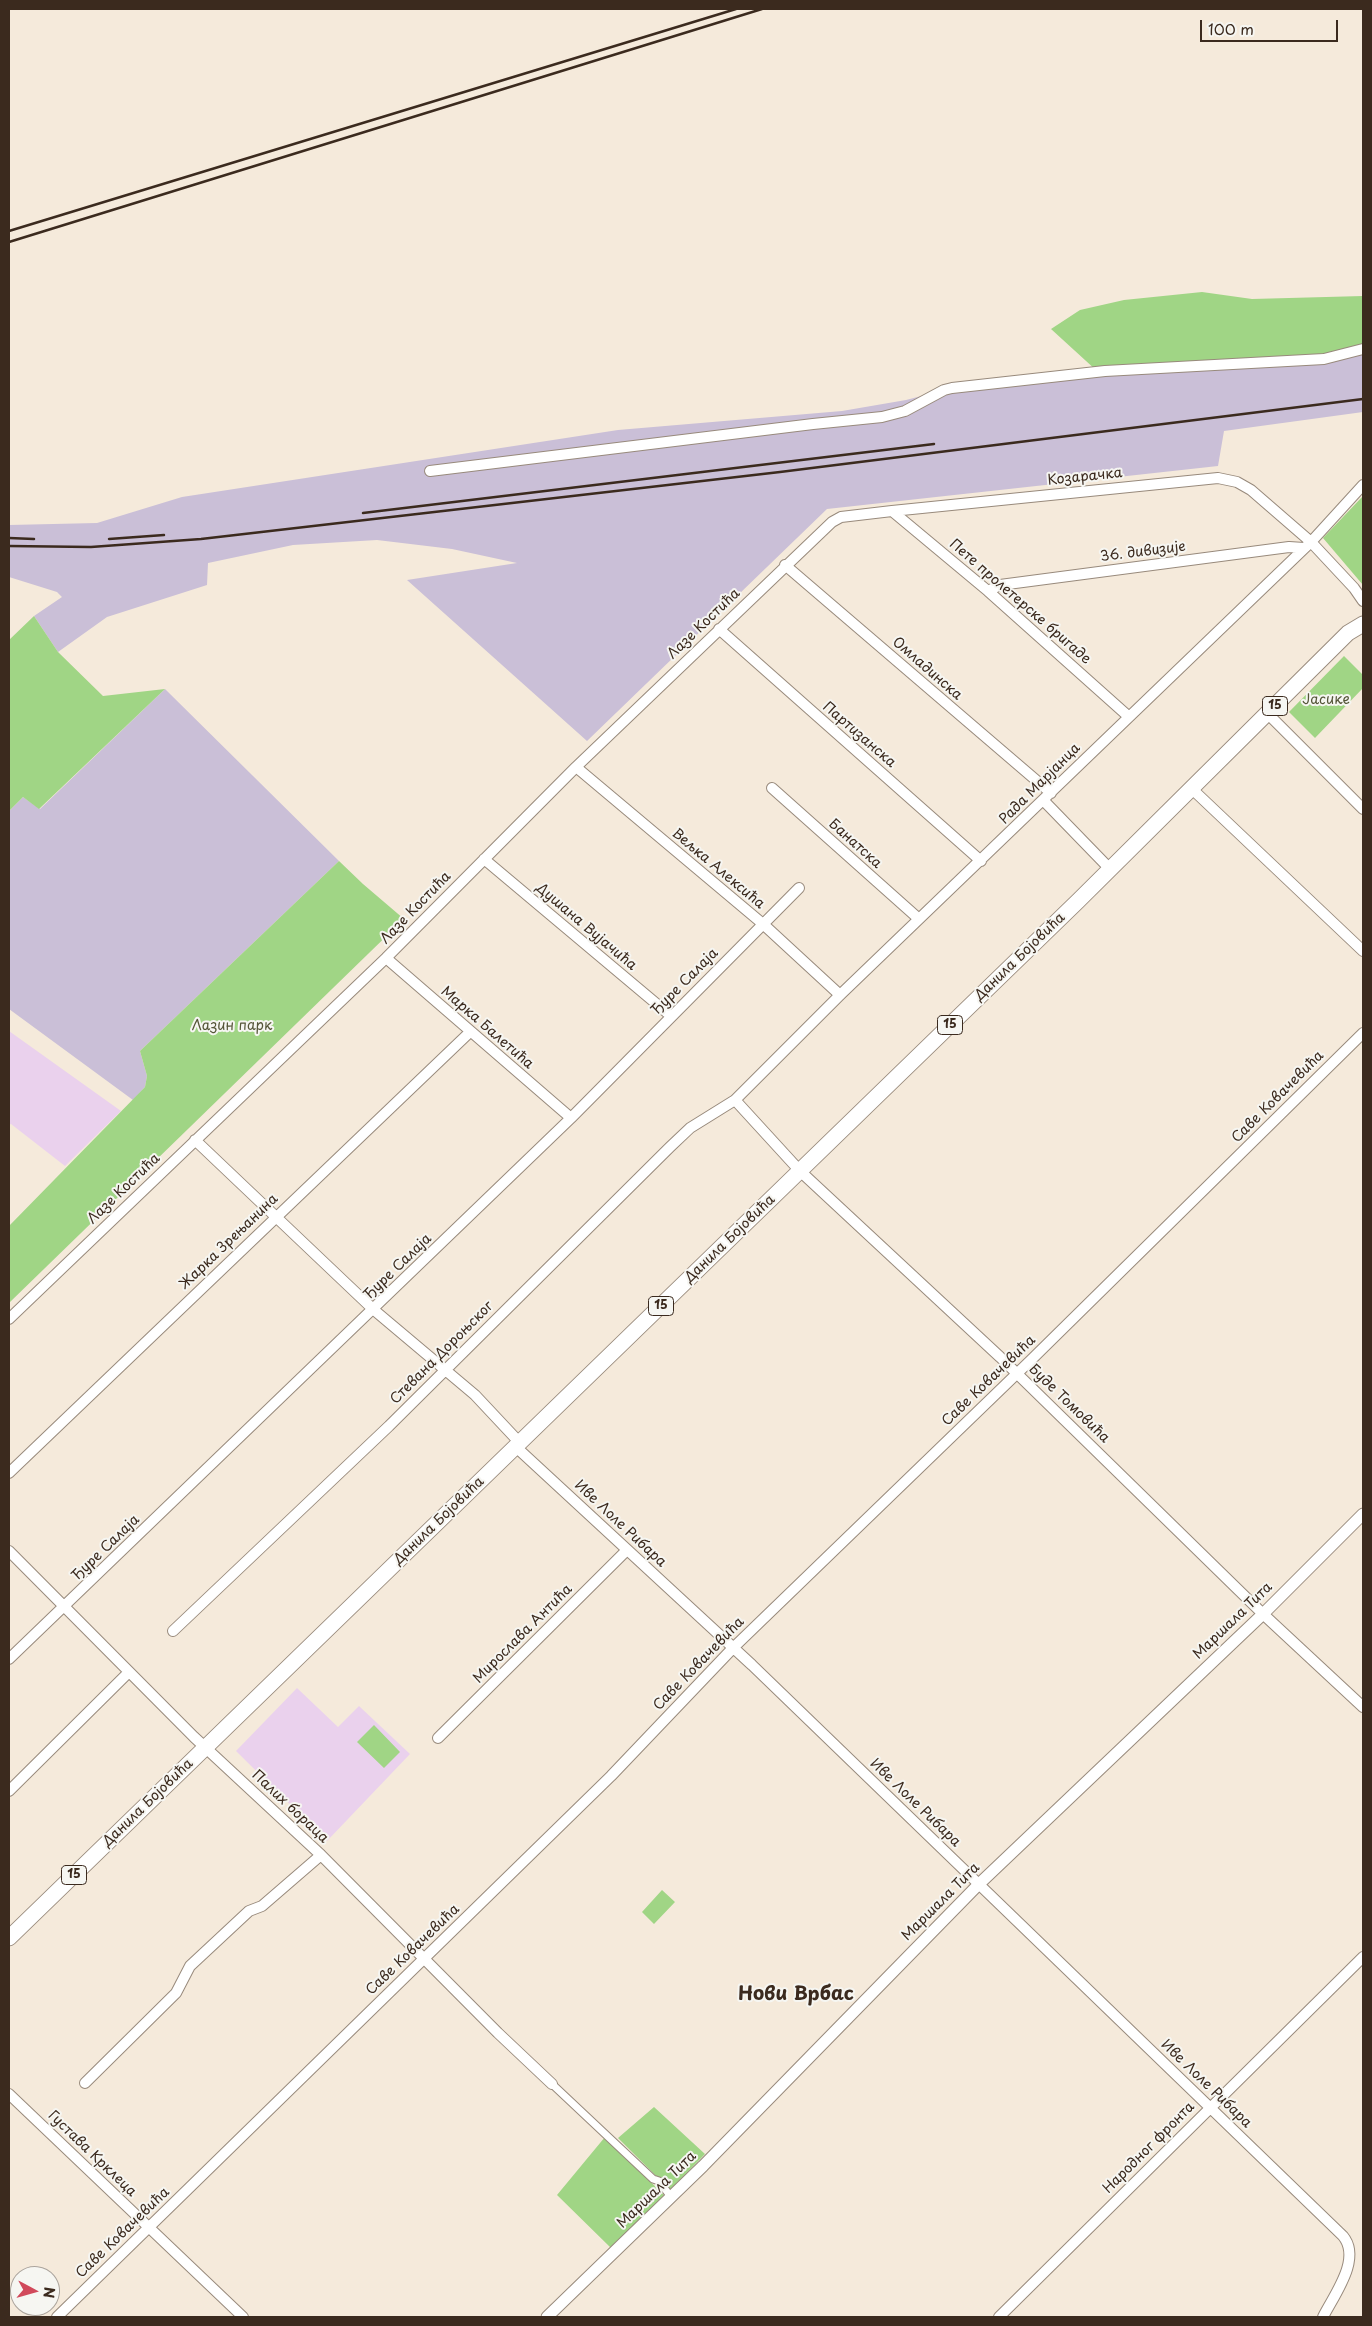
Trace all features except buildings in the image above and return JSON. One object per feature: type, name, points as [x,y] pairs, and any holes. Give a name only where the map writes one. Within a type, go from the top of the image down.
[{"type":"main road","name":"Данила Бојовића","points":[[9,1938],[1110,869],[1348,633],[1363,624]]},
{"type":"street","points":[[430,472],[882,417],[905,411],[944,390],[952,388],[1105,371],[1324,359],[1363,349]]},
{"type":"street","name":"Козарачка","points":[[842,517],[1218,478],[1237,482],[1251,490],[1354,588],[1363,601]]},
{"type":"street","name":"Рада Марјанца","points":[[734,1100],[1128,716],[1307,545],[1363,485]]},
{"type":"street","name":"Пете пролетерске бригаде","points":[[892,511],[988,591],[1128,716]]},
{"type":"street","name":"Лазе Костића","points":[[9,1319],[386,958],[576,767],[718,629],[824,527],[842,517]]},
{"type":"street","name":"36. дивизије","points":[[988,591],[1000,585],[1307,545]]},
{"type":"street","name":"Омладинска","points":[[785,565],[1047,797],[1110,869]]},
{"type":"street","name":"Партизанска","points":[[718,629],[981,861]]},
{"type":"street","points":[[1267,713],[1363,809]]},
{"type":"street","name":"Вељка Алексића","points":[[576,767],[763,924],[840,995]]},
{"type":"street","name":"Банатска","points":[[772,788],[919,919]]},
{"type":"street","points":[[1192,788],[1363,951]]},
{"type":"street","name":"Душана Вујачића","points":[[484,859],[671,1016]]},
{"type":"street","name":"Ђуре Салаја","points":[[9,1659],[374,1310],[571,1118],[799,888]]},
{"type":"street","name":"Марка Балетића","points":[[386,958],[571,1118]]},
{"type":"street","name":"Жарка Зрењанина","points":[[9,1472],[470,1032]]},
{"type":"street","name":"Саве Ковачевића","points":[[57,2317],[611,1776],[734,1648],[1363,1033]]},
{"type":"street","name":"Буде Томовића","points":[[734,1100],[800,1171],[1017,1373],[1263,1614],[1363,1707]]},
{"type":"street","name":"Стевана Дороњског","points":[[173,1631],[389,1426],[690,1128],[734,1100]]},
{"type":"street","name":"Иве Лоле Рибара","points":[[195,1140],[374,1310],[446,1368],[518,1445],[627,1550],[734,1648],[1343,2236],[1350,2248],[1349,2264],[1323,2317]]},
{"type":"street","name":"Маршала Тита","points":[[547,2317],[671,2197],[979,1884],[1263,1614],[1363,1514]]},
{"type":"street","name":"Мирослава Антића","points":[[438,1738],[627,1550]]},
{"type":"street","name":"Палих бораца","points":[[9,1551],[205,1748],[321,1855],[425,1957],[498,2033],[552,2084]]},
{"type":"street","points":[[9,1792],[129,1672]]},
{"type":"street","points":[[85,2083],[176,1993],[190,1966],[249,1911],[262,1906],[321,1855]]},
{"type":"street","name":"Народног фронта","points":[[998,2317],[1363,1957]]},
{"type":"street","points":[[552,2084],[653,2179],[659,2181],[661,2187],[671,2197]]},
{"type":"street","name":"Густава Крклеца","points":[[9,2094],[243,2317]]},
{"type":"shaded area","points":[[1363,349],[1363,412],[1224,431],[1218,466],[827,509],[587,741],[407,580],[517,563],[452,549],[377,540],[293,545],[208,563],[207,585],[107,617],[58,652],[34,616],[62,597],[57,592],[9,577],[9,525],[97,523],[182,497],[618,430],[842,411],[906,400],[952,388]]},
{"type":"shaded area","points":[[165,689],[339,861],[140,1051],[147,1076],[145,1087],[133,1100],[9,1009],[9,811],[23,797],[40,809]]},
{"type":"shaded area","points":[[9,1031],[121,1111],[65,1166],[11,1124],[9,1125]]},
{"type":"shaded area","points":[[297,1688],[338,1727],[359,1706],[410,1754],[327,1841],[236,1751]]},
{"type":"green space","points":[[1202,292],[1252,299],[1363,296],[1363,349],[1345,355],[1097,371],[1051,329],[1080,310],[1124,300]]},
{"type":"green space","points":[[1363,496],[1363,585],[1323,538]]},
{"type":"green space","points":[[34,616],[58,652],[103,696],[165,689],[39,809],[23,797],[9,811],[9,640]]},
{"type":"green space","name":"Јасике","points":[[1344,656],[1363,675],[1363,688],[1315,738],[1289,712]]},
{"type":"green space","name":"Лазин парк","points":[[339,861],[404,919],[9,1303],[9,1226],[145,1087],[147,1076],[140,1051]]},
{"type":"green space","points":[[374,1725],[400,1752],[384,1768],[357,1742]]},
{"type":"green space","points":[[662,1890],[675,1902],[654,1924],[642,1912]]},
{"type":"green space","points":[[654,2107],[705,2154],[670,2190],[618,2138]]},
{"type":"green space","points":[[605,2137],[664,2195],[611,2248],[557,2195]]},
{"type":"railway","points":[[9,231],[736,9]]},
{"type":"railway","points":[[9,242],[762,9]]},
{"type":"railway","points":[[9,546],[91,547],[201,539],[780,472],[1363,399]]},
{"type":"railway","points":[[363,513],[934,444]]},
{"type":"railway","points":[[109,539],[164,535]]},
{"type":"railway","points":[[9,538],[34,539]]},
{"type":"district","name":"Нови Врбас","points":[[796,1995]]}]
